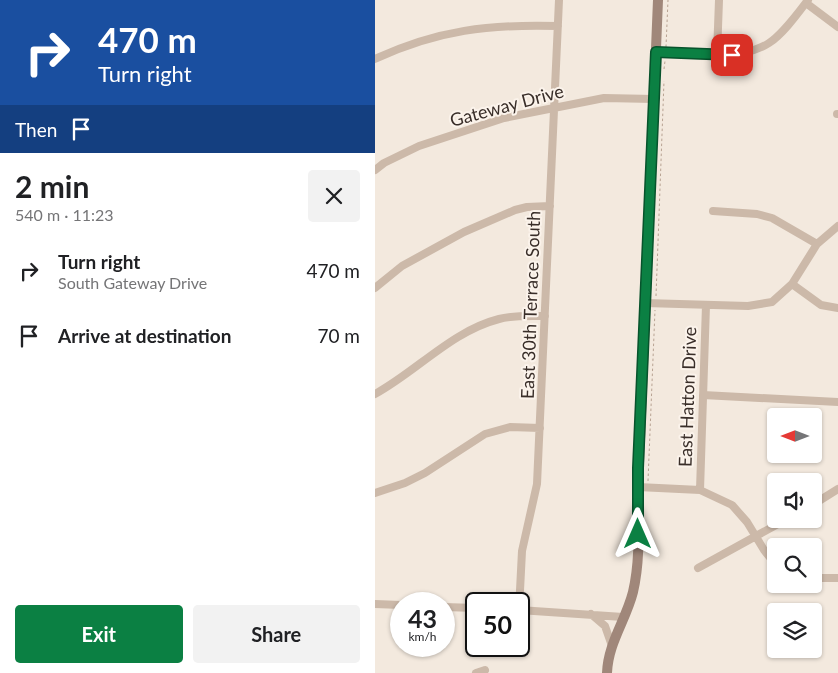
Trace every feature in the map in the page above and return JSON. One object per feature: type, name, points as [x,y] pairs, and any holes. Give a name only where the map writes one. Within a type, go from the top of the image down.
[{"type":"main road","points":[[607,673],[607,661],[633,592],[638,550],[638,487],[658,0]]},
{"type":"street","name":"East 30th Terrace South","points":[[520,592],[522,551],[537,484],[559,0]]},
{"type":"street","points":[[717,55],[719,0]]},
{"type":"street","points":[[656,52],[717,55],[747,53],[771,42],[807,2],[838,27]]},
{"type":"street","points":[[375,59],[446,33],[487,27],[557,26]]},
{"type":"street","name":"Gateway Drive","points":[[375,170],[419,146],[504,118],[604,98],[654,99]]},
{"type":"street","points":[[375,288],[402,266],[464,232],[515,210],[527,207],[550,206]]},
{"type":"street","points":[[713,211],[757,214],[771,218],[817,244]]},
{"type":"street","points":[[645,303],[748,306],[773,302],[792,284],[817,244],[838,226]]},
{"type":"street","points":[[792,284],[821,306],[838,308]]},
{"type":"street","name":"East Hatton Drive","points":[[700,490],[707,305]]},
{"type":"street","points":[[375,394],[395,383],[433,354],[468,331],[499,319],[515,316],[545,316]]},
{"type":"street","points":[[703,395],[838,402]]},
{"type":"street","points":[[375,493],[405,483],[425,473],[485,434],[510,427],[540,428]]},
{"type":"street","points":[[638,487],[700,490],[732,505],[747,522],[767,552]]},
{"type":"street","points":[[822,499],[838,489]]},
{"type":"street","points":[[698,568],[772,528]]},
{"type":"street","points":[[822,578],[838,578]]},
{"type":"street","points":[[375,604],[390,605]]},
{"type":"street","points":[[530,611],[623,617]]},
{"type":"street","points":[[591,614],[605,626],[612,646]]},
{"type":"street","points":[[476,673],[485,670]]},
{"type":"route","points":[[638,534],[638,468],[656,52],[732,55]]}]
